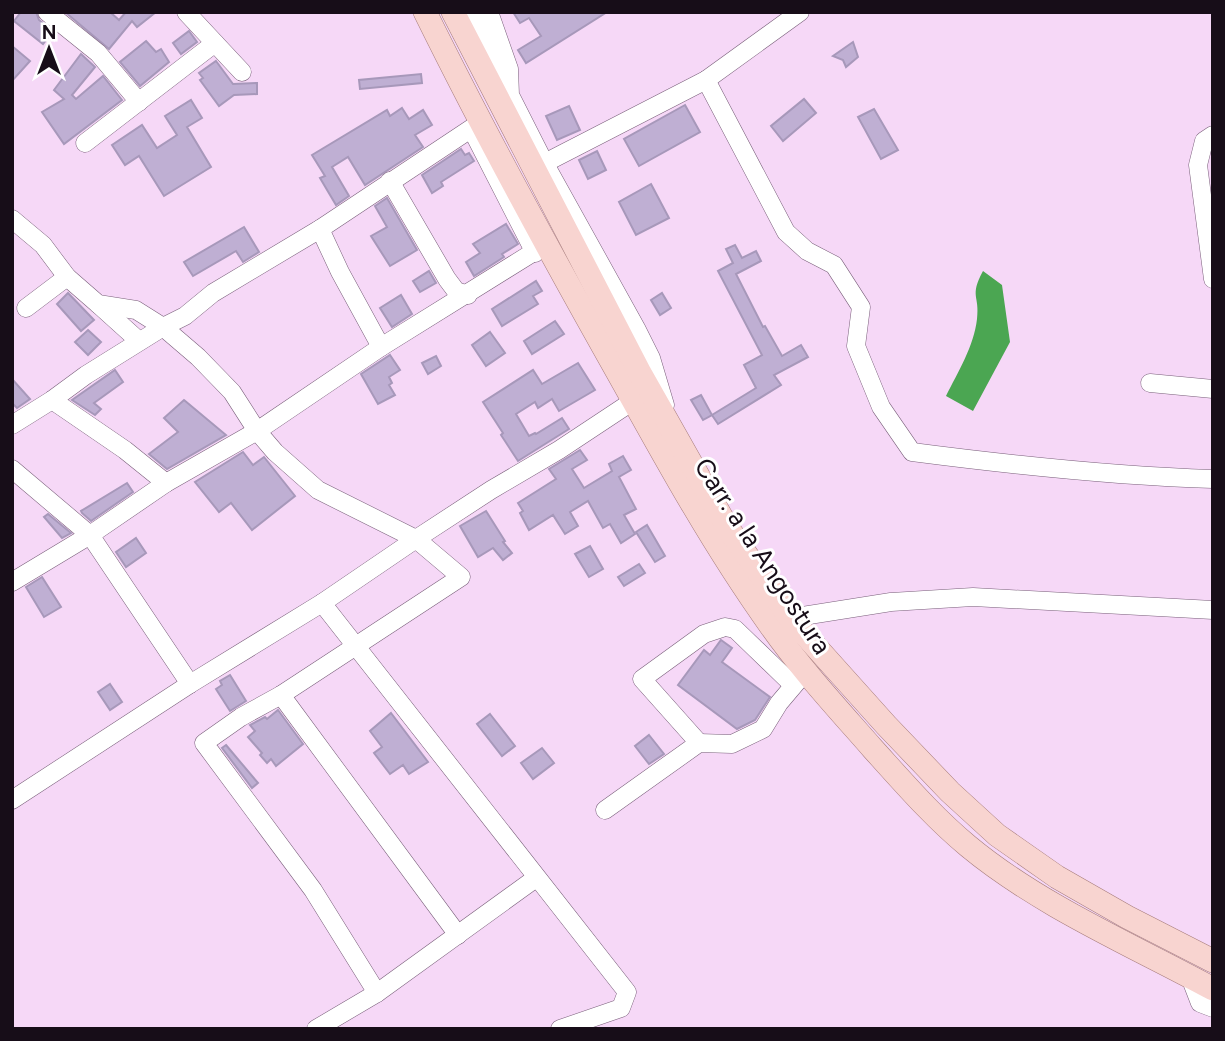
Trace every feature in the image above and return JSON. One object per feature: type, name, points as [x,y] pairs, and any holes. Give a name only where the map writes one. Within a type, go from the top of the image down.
[{"type":"main road","points":[[416,12],[441,45]]},
{"type":"main road","name":"Carr. a la Angostura","points":[[425,12],[477,126],[540,249],[633,401],[705,527],[770,625],[799,678],[968,846],[1012,878],[1055,904],[1213,989]]},
{"type":"main road","name":"Carr. a la Angostura","points":[[453,12],[539,167],[640,373],[726,525],[790,618],[895,735],[950,792],[997,835],[1057,877],[1213,961]]},
{"type":"street","points":[[47,12],[98,53],[139,102]]},
{"type":"street","points":[[186,12],[242,72]]},
{"type":"street","points":[[472,12],[539,167],[706,80],[800,12]]},
{"type":"street","points":[[489,12],[509,69],[510,95]]},
{"type":"street","points":[[85,142],[215,43]]},
{"type":"street","points":[[706,80],[786,232],[807,251],[834,265],[860,307],[856,346],[881,407],[912,452],[1138,477],[1213,479]]},
{"type":"street","points":[[12,425],[52,400],[86,374],[185,316],[213,293],[320,229],[477,126]]},
{"type":"street","points":[[1213,135],[1203,141],[1198,164],[1213,279]]},
{"type":"street","points":[[390,181],[447,279],[456,291],[468,295]]},
{"type":"street","points":[[12,219],[43,246],[67,277],[139,341]]},
{"type":"street","points":[[320,229],[340,272],[382,347]]},
{"type":"street","points":[[14,579],[90,536],[166,483],[257,431],[382,347],[540,249]]},
{"type":"street","points":[[26,308],[67,277]]},
{"type":"street","points":[[99,304],[136,310],[163,327],[198,357],[232,392],[257,431],[275,452],[318,490],[416,539],[461,577],[204,743],[313,890],[377,993]]},
{"type":"street","points":[[1150,383],[1213,389]]},
{"type":"street","points":[[52,400],[125,450],[166,483]]},
{"type":"street","points":[[12,800],[633,401]]},
{"type":"street","points":[[12,469],[90,536],[190,684]]},
{"type":"street","points":[[790,618],[891,602],[973,597],[1213,610]]},
{"type":"street","points":[[322,603],[626,992],[621,1008],[560,1029]]},
{"type":"street","points":[[605,810],[699,743],[732,744],[763,729],[799,678],[735,629],[724,626],[704,634],[642,679],[699,743]]},
{"type":"street","points":[[281,695],[458,935]]},
{"type":"street","points":[[316,1029],[377,993],[536,878]]},
{"type":"street","points":[[1190,977],[1200,1003],[1213,1008]]},
{"type":"shaded area","points":[[983,271],[1002,285],[1010,342],[973,411],[946,396],[973,339],[978,311],[976,291]]},
{"type":"building","points":[[21,12],[36,12],[39,20],[53,31],[43,44],[14,21]]},
{"type":"building","points":[[65,12],[110,12],[119,20],[126,12],[156,12],[137,27],[132,21],[109,49]]},
{"type":"building","points":[[513,12],[607,12],[526,63],[518,50],[541,36],[529,18],[520,23]]},
{"type":"building","points":[[189,31],[197,42],[181,54],[173,43]]},
{"type":"building","points":[[146,41],[156,52],[161,49],[169,62],[140,86],[120,62]]},
{"type":"building","points":[[853,42],[858,57],[846,67],[843,60],[833,56]]},
{"type":"building","points":[[12,46],[30,61],[12,81]]},
{"type":"building","points":[[81,54],[95,67],[72,95],[76,99],[103,76],[122,100],[64,144],[42,112],[64,99],[54,90]]},
{"type":"building","points":[[216,61],[233,84],[257,83],[257,94],[234,95],[219,106],[200,80],[203,78],[199,73]]},
{"type":"building","points":[[421,74],[422,83],[360,89],[359,80]]},
{"type":"building","points":[[804,99],[816,113],[783,141],[771,126]]},
{"type":"building","points":[[191,100],[202,118],[187,127],[211,167],[164,196],[139,156],[125,165],[112,145],[142,125],[157,148],[177,135],[165,116]]},
{"type":"building","points":[[685,105],[700,132],[639,166],[624,139]]},
{"type":"building","points":[[569,106],[580,130],[557,140],[546,116]]},
{"type":"building","points":[[402,108],[409,119],[423,110],[432,125],[415,135],[423,147],[365,185],[348,157],[332,167],[349,196],[336,205],[320,178],[325,176],[312,155],[387,110],[390,116]]},
{"type":"building","points":[[874,109],[898,150],[881,159],[858,117]]},
{"type":"building","points":[[461,149],[465,155],[469,153],[474,161],[441,182],[443,186],[432,193],[422,175]]},
{"type":"building","points":[[597,151],[606,170],[588,179],[579,160]]},
{"type":"building","points":[[651,184],[669,218],[636,235],[619,202]]},
{"type":"building","points":[[387,198],[417,250],[390,266],[371,236],[387,227],[375,206]]},
{"type":"building","points":[[506,224],[518,244],[502,254],[504,257],[474,276],[466,262],[480,253],[473,244]]},
{"type":"building","points":[[244,227],[259,252],[243,262],[236,251],[193,276],[184,262]]},
{"type":"building","points":[[735,245],[742,258],[756,251],[761,261],[736,274],[763,327],[765,326],[782,356],[801,345],[808,357],[774,375],[781,385],[718,424],[712,415],[756,388],[744,365],[762,355],[718,271],[733,263],[726,249]]},
{"type":"building","points":[[429,271],[436,283],[420,292],[413,281]]},
{"type":"building","points":[[536,281],[542,291],[533,296],[538,304],[502,326],[492,309]]},
{"type":"building","points":[[68,293],[94,320],[81,331],[57,304]]},
{"type":"building","points":[[662,293],[671,308],[660,315],[651,300]]},
{"type":"building","points":[[401,295],[412,314],[392,327],[380,308]]},
{"type":"building","points":[[555,321],[564,334],[532,354],[524,341]]},
{"type":"building","points":[[88,330],[101,342],[88,355],[75,342]]},
{"type":"building","points":[[490,332],[505,353],[486,366],[472,345]]},
{"type":"building","points":[[390,355],[400,370],[389,377],[392,383],[389,385],[395,395],[378,404],[361,374]]},
{"type":"building","points":[[436,356],[441,366],[428,374],[422,363]]},
{"type":"building","points":[[578,363],[595,390],[559,411],[552,399],[538,408],[535,402],[516,414],[529,436],[562,418],[569,429],[518,461],[483,402],[533,370],[542,384]]},
{"type":"building","points":[[115,370],[123,382],[94,403],[101,409],[95,415],[72,400]]},
{"type":"building","points":[[12,379],[30,399],[17,408],[12,403]]},
{"type":"building","points":[[701,395],[712,415],[703,420],[691,400]]},
{"type":"building","points":[[184,400],[226,435],[167,469],[149,454],[178,432],[164,418]]},
{"type":"building","points":[[580,450],[587,460],[572,469],[584,488],[612,471],[609,464],[623,456],[631,470],[619,477],[636,509],[624,515],[635,534],[621,543],[610,524],[603,528],[588,501],[570,512],[578,526],[565,534],[553,515],[529,530],[520,513],[523,511],[518,503],[556,479],[549,469]]},
{"type":"building","points":[[243,452],[253,465],[264,457],[295,496],[252,530],[231,503],[219,512],[195,482]]},
{"type":"building","points":[[127,483],[133,492],[91,521],[82,513],[81,511]]},
{"type":"building","points":[[486,511],[512,553],[503,560],[493,548],[478,557],[460,526]]},
{"type":"building","points":[[48,514],[71,533],[62,538],[44,517]]},
{"type":"building","points":[[647,525],[665,556],[655,562],[636,532]]},
{"type":"building","points":[[136,538],[146,553],[126,567],[116,552]]},
{"type":"building","points":[[590,546],[603,569],[589,577],[575,554]]},
{"type":"building","points":[[639,564],[645,573],[624,586],[618,577]]},
{"type":"building","points":[[42,577],[61,607],[44,617],[26,587]]},
{"type":"building","points":[[721,640],[732,648],[722,662],[770,697],[755,720],[737,729],[678,685],[704,650],[710,655]]},
{"type":"building","points":[[230,675],[246,701],[230,711],[216,689],[222,685],[220,681]]},
{"type":"building","points":[[110,684],[122,702],[110,710],[98,692]]},
{"type":"building","points":[[278,710],[303,744],[276,766],[271,759],[267,763],[248,737],[255,731],[250,725],[265,717],[267,719]]},
{"type":"building","points":[[391,713],[428,762],[409,774],[403,765],[390,774],[374,753],[382,747],[370,731]]},
{"type":"building","points":[[490,714],[515,746],[502,756],[477,724]]},
{"type":"building","points":[[649,735],[664,754],[649,764],[635,746]]},
{"type":"building","points":[[226,745],[258,783],[252,788],[222,748]]},
{"type":"building","points":[[542,748],[554,763],[533,779],[521,763]]}]
